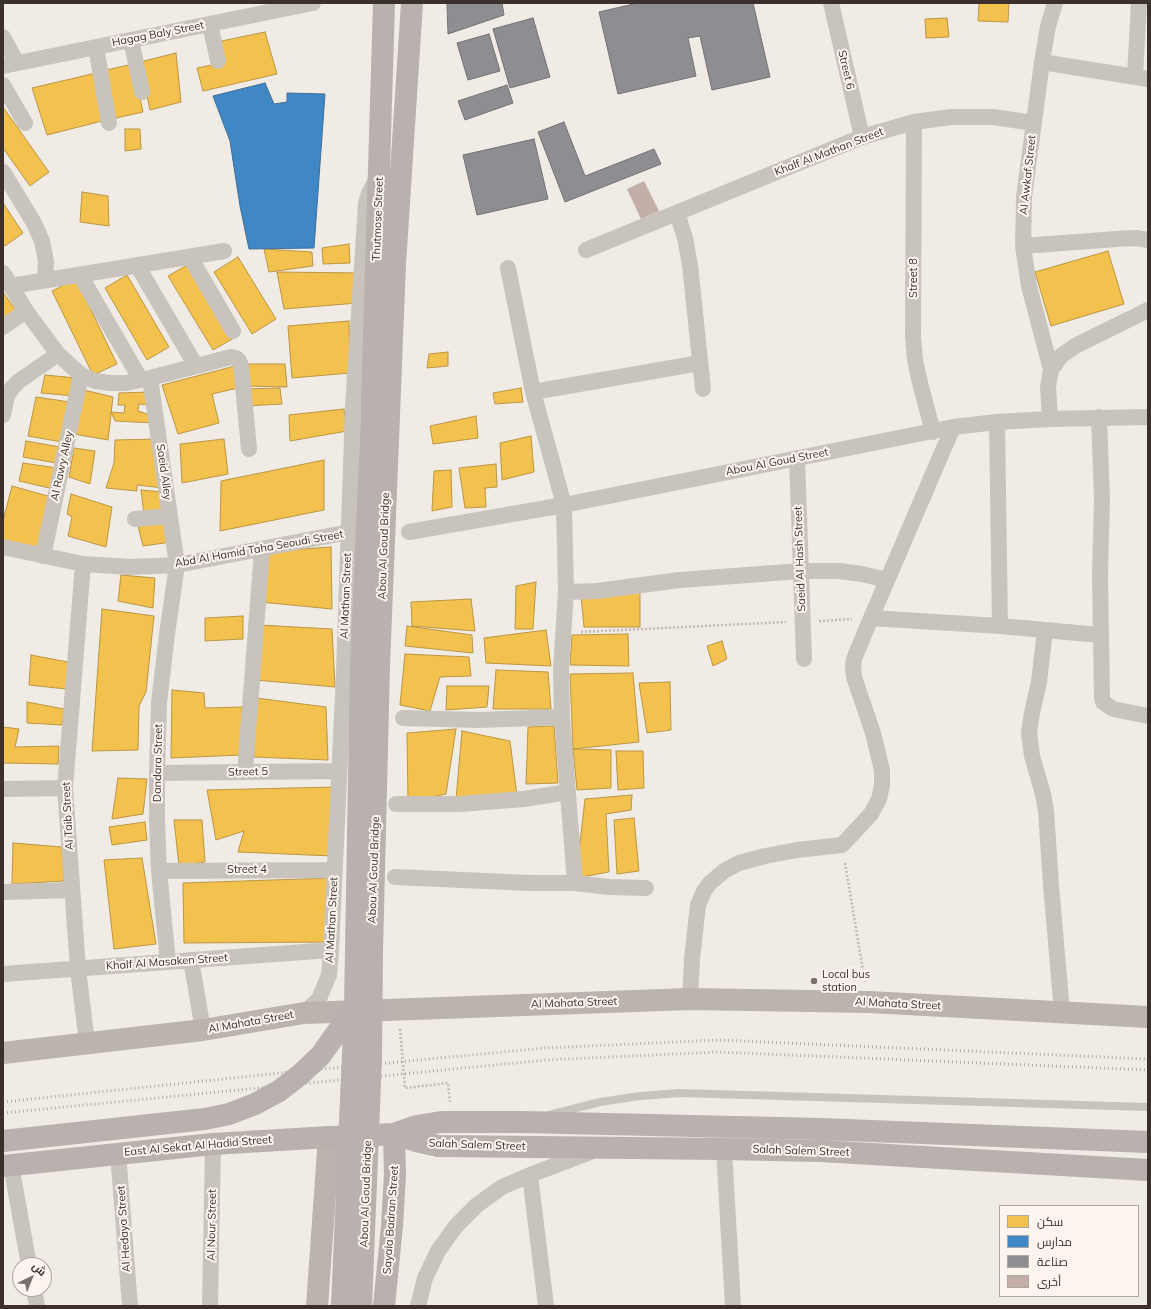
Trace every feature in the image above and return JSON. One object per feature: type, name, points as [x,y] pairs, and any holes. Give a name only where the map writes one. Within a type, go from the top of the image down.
[{"type":"main road","name":"Thutmose Street","points":[[380,434],[379,175],[384,3]]},
{"type":"main road","name":"Thutmose Street","points":[[380,434],[395,264],[412,3]]},
{"type":"main road","name":"Abou Al Goud Bridge","points":[[342,1306],[355,1007],[361,665],[380,434]]},
{"type":"main road","name":"Abou Al Goud Bridge","points":[[361,1306],[371,1065],[372,952],[379,666],[380,434]]},
{"type":"main road","name":"Al Mahata Street","points":[[3,1053],[203,1030],[304,1013],[690,999],[869,1002],[1148,1017]]},
{"type":"main road","points":[[3,1141],[204,1119],[236,1112],[279,1091],[301,1074],[320,1054],[355,1007]]},
{"type":"main road","name":"Salah Salem Street","points":[[394,1134],[417,1126],[441,1122],[522,1122],[821,1129],[1148,1142]]},
{"type":"main road","name":"Salah Salem Street","points":[[394,1134],[438,1146],[820,1151],[1148,1170]]},
{"type":"main road","name":"East Al Sekat Al Hadid Street","points":[[7,1165],[213,1144],[394,1134]]},
{"type":"main road","name":"Sayala Badran Street","points":[[384,1306],[395,1174],[394,1134]]},
{"type":"main road","points":[[317,1306],[329,1137]]},
{"type":"street","name":"Hagag Baly Street","points":[[10,64],[313,3]]},
{"type":"street","name":"Street 6","points":[[832,3],[862,137]]},
{"type":"street","name":"Al Awkaf Street","points":[[1051,370],[1029,286],[1023,246],[1024,197],[1042,62],[1048,26],[1055,3]]},
{"type":"street","points":[[1042,62],[1141,77],[1138,3]]},
{"type":"street","points":[[210,24],[218,61]]},
{"type":"street","points":[[3,37],[10,64]]},
{"type":"street","points":[[131,40],[142,92]]},
{"type":"street","points":[[96,47],[109,123]]},
{"type":"street","points":[[3,85],[26,123]]},
{"type":"street","name":"Khalf Al Mathan Street","points":[[586,250],[862,137],[914,122],[951,117],[993,117],[1034,123]]},
{"type":"street","name":"Street 8","points":[[914,122],[915,360],[933,432]]},
{"type":"street","points":[[4,174],[34,223],[42,241],[46,261],[45,280]]},
{"type":"street","name":"Al Mathan Street","points":[[304,1013],[319,999],[329,976],[335,870],[353,407],[366,203],[369,192],[379,175]]},
{"type":"street","points":[[677,212],[685,238],[690,265],[703,389]]},
{"type":"street","points":[[1023,246],[1136,238],[1148,240]]},
{"type":"street","points":[[7,279],[45,280],[224,251]]},
{"type":"street","points":[[190,257],[234,331]]},
{"type":"street","points":[[137,265],[196,366]]},
{"type":"street","points":[[508,268],[533,392],[564,505],[566,592],[561,668],[562,717],[575,883]]},
{"type":"street","points":[[80,275],[146,379]]},
{"type":"street","points":[[7,279],[26,311],[58,354],[81,375],[95,380],[111,383],[126,383],[231,357],[236,358],[241,365],[248,449]]},
{"type":"street","points":[[1050,419],[1048,387],[1051,370],[1061,356],[1075,346],[1148,310]]},
{"type":"street","points":[[3,327],[26,311]]},
{"type":"street","points":[[3,415],[5,393],[19,381],[58,354]]},
{"type":"street","points":[[533,392],[700,363]]},
{"type":"street","name":"Al Rawy Alley","points":[[43,556],[81,375]]},
{"type":"street","name":"Saeid Alley","points":[[146,379],[177,565]]},
{"type":"street","points":[[1099,417],[1102,499],[1100,576],[1101,691],[1103,702],[1112,709],[1148,716]]},
{"type":"street","name":"Abou Al Goud Street","points":[[409,532],[564,505],[953,427],[997,422],[1050,419],[1148,417]]},
{"type":"street","points":[[997,422],[1000,626]]},
{"type":"street","points":[[690,999],[692,960],[698,904],[704,891],[710,883],[724,871],[739,863],[797,850],[842,844],[871,814],[879,799],[882,785],[882,770],[878,749],[854,677],[854,659],[953,427]]},
{"type":"street","name":"Saeid Al Hash Street","points":[[797,458],[804,660]]},
{"type":"street","points":[[135,519],[170,516]]},
{"type":"street","name":"Abd Al Hamid Taha Seoudi Street","points":[[3,547],[83,564],[130,567],[177,565],[262,550],[349,532]]},
{"type":"street","points":[[245,772],[262,550]]},
{"type":"street","name":"Al Taib Street","points":[[83,564],[65,788],[78,969],[87,1044]]},
{"type":"street","name":"Dandara Street","points":[[168,962],[156,822],[157,773],[159,704],[166,634],[177,565]]},
{"type":"street","points":[[566,592],[597,591],[680,580],[801,571],[839,571],[862,574],[887,580]]},
{"type":"street","points":[[871,618],[1000,626],[1100,635]]},
{"type":"street","points":[[1045,630],[1039,682],[1029,733],[1032,756],[1043,794],[1046,811],[1052,907],[1062,1012]]},
{"type":"street","points":[[403,718],[480,720],[562,717]]},
{"type":"street","name":"Street 5","points":[[157,773],[339,771]]},
{"type":"street","points":[[3,789],[65,788]]},
{"type":"street","points":[[396,804],[460,804],[524,799],[568,792]]},
{"type":"street","name":"Street 4","points":[[159,871],[335,870]]},
{"type":"street","points":[[395,877],[530,884],[575,883],[608,887],[646,888]]},
{"type":"street","points":[[5,892],[72,890]]},
{"type":"street","name":"Khalf Al Masaken Street","points":[[3,974],[331,950]]},
{"type":"street","points":[[191,960],[203,1030]]},
{"type":"street","name":"Al Nour Street","points":[[210,1306],[213,1144]]},
{"type":"street","points":[[418,1306],[425,1278],[438,1251],[456,1226],[477,1205],[502,1187],[530,1174],[604,1147]]},
{"type":"street","points":[[724,1149],[733,1306]]},
{"type":"street","name":"Al Hedaya Street","points":[[118,1153],[130,1306]]},
{"type":"street","points":[[7,1165],[27,1257]]},
{"type":"street","points":[[530,1174],[546,1306]]},
{"type":"lane","points":[[522,1122],[600,1102],[640,1096],[680,1093],[1148,1107]]},
{"type":"path","points":[[563,633],[871,618]]},
{"type":"path","points":[[842,844],[869,1002]]},
{"type":"path","points":[[399,1022],[405,1088],[448,1083]]},
{"type":"building: سكن","points":[[979,3],[1009,3],[1008,22],[978,21]]},
{"type":"building: سكن","points":[[947,18],[949,37],[926,38],[925,19]]},
{"type":"building: سكن","points":[[265,32],[277,74],[203,91],[197,68],[221,63],[217,42]]},
{"type":"building: سكن","points":[[176,53],[181,102],[150,110],[140,62]]},
{"type":"building: سكن","points":[[133,64],[143,112],[112,119],[102,71]]},
{"type":"building: سكن","points":[[96,73],[106,120],[47,135],[32,88]]},
{"type":"building: سكن","points":[[3,107],[49,172],[30,186],[3,148]]},
{"type":"building: سكن","points":[[125,129],[140,129],[141,149],[125,151]]},
{"type":"building: سكن","points":[[82,192],[108,196],[109,226],[80,222]]},
{"type":"building: سكن","points":[[3,203],[23,233],[5,246],[3,243]]},
{"type":"building: سكن","points":[[349,244],[350,263],[323,264],[322,248]]},
{"type":"building: سكن","points":[[264,249],[312,252],[313,266],[269,272]]},
{"type":"building: سكن","points":[[1108,251],[1124,304],[1051,326],[1035,272]]},
{"type":"building: سكن","points":[[238,257],[276,319],[252,334],[214,272]]},
{"type":"building: سكن","points":[[189,264],[234,338],[213,350],[168,276]]},
{"type":"building: سكن","points":[[277,272],[358,273],[358,303],[284,309]]},
{"type":"building: سكن","points":[[127,275],[169,347],[147,360],[105,288]]},
{"type":"building: سكن","points":[[76,279],[117,364],[93,375],[52,291]]},
{"type":"building: سكن","points":[[3,292],[17,312],[3,322]]},
{"type":"building: سكن","points":[[349,321],[350,373],[292,378],[288,326]]},
{"type":"building: سكن","points":[[448,352],[448,366],[427,368],[429,354]]},
{"type":"building: سكن","points":[[244,364],[285,364],[287,387],[245,386]]},
{"type":"building: سكن","points":[[235,366],[238,388],[212,394],[219,423],[178,434],[162,385]]},
{"type":"building: سكن","points":[[45,375],[77,378],[74,396],[41,393]]},
{"type":"building: سكن","points":[[280,388],[282,404],[246,406],[245,389]]},
{"type":"building: سكن","points":[[521,388],[523,402],[495,404],[493,393]]},
{"type":"building: سكن","points":[[84,390],[113,397],[108,440],[74,434]]},
{"type":"building: سكن","points":[[149,392],[151,405],[139,404],[138,411],[153,416],[153,423],[115,421],[111,412],[124,413],[125,405],[118,405],[119,393]]},
{"type":"building: سكن","points":[[36,397],[70,402],[62,442],[28,436]]},
{"type":"building: سكن","points":[[344,409],[347,431],[290,441],[289,415]]},
{"type":"building: سكن","points":[[476,416],[478,438],[433,444],[430,426]]},
{"type":"building: سكن","points":[[531,436],[534,472],[502,480],[500,443]]},
{"type":"building: سكن","points":[[157,439],[163,488],[137,485],[137,491],[106,488],[114,463],[115,440]]},
{"type":"building: سكن","points":[[224,439],[228,474],[182,483],[180,444]]},
{"type":"building: سكن","points":[[26,441],[60,447],[56,463],[23,457]]},
{"type":"building: سكن","points":[[74,448],[95,451],[90,484],[69,477]]},
{"type":"building: سكن","points":[[324,460],[324,510],[220,531],[221,481]]},
{"type":"building: سكن","points":[[23,463],[57,468],[54,489],[19,481]]},
{"type":"building: سكن","points":[[496,464],[497,487],[485,488],[486,507],[465,508],[459,468]]},
{"type":"building: سكن","points":[[451,470],[452,507],[432,511],[434,471]]},
{"type":"building: سكن","points":[[12,486],[48,496],[39,553],[3,542],[3,521]]},
{"type":"building: سكن","points":[[141,490],[163,492],[166,513],[144,515]]},
{"type":"building: سكن","points":[[71,494],[112,507],[106,547],[68,536],[72,517],[67,514]]},
{"type":"building: سكن","points":[[165,519],[171,542],[143,546],[137,522]]},
{"type":"building: سكن","points":[[331,547],[332,609],[260,602],[262,552]]},
{"type":"building: سكن","points":[[121,575],[155,578],[153,608],[118,601]]},
{"type":"building: سكن","points":[[536,582],[533,629],[515,629],[516,586]]},
{"type":"building: سكن","points":[[640,592],[640,627],[584,627],[581,596]]},
{"type":"building: سكن","points":[[471,599],[475,631],[412,626],[411,602]]},
{"type":"building: سكن","points":[[102,609],[154,616],[146,692],[139,706],[138,750],[92,751]]},
{"type":"building: سكن","points":[[243,616],[243,639],[205,641],[205,618]]},
{"type":"building: سكن","points":[[259,625],[332,629],[335,687],[255,680]]},
{"type":"building: سكن","points":[[407,626],[472,635],[473,653],[405,646]]},
{"type":"building: سكن","points":[[546,630],[551,666],[486,663],[484,638]]},
{"type":"building: سكن","points":[[628,634],[629,666],[570,665],[572,635]]},
{"type":"building: سكن","points":[[722,641],[727,659],[713,666],[707,646]]},
{"type":"building: سكن","points":[[405,654],[469,657],[471,676],[440,677],[430,711],[400,705]]},
{"type":"building: سكن","points":[[31,655],[68,662],[66,689],[29,685]]},
{"type":"building: سكن","points":[[496,670],[548,672],[551,709],[493,709]]},
{"type":"building: سكن","points":[[633,673],[639,742],[573,749],[570,674]]},
{"type":"building: سكن","points":[[670,682],[671,730],[647,733],[639,683]]},
{"type":"building: سكن","points":[[447,686],[489,686],[487,707],[446,710]]},
{"type":"building: سكن","points":[[172,690],[204,693],[205,708],[242,707],[242,755],[171,758]]},
{"type":"building: سكن","points":[[256,698],[326,707],[328,760],[254,757]]},
{"type":"building: سكن","points":[[27,702],[64,709],[62,725],[27,723]]},
{"type":"building: سكن","points":[[554,726],[558,783],[526,784],[528,727]]},
{"type":"building: سكن","points":[[3,727],[19,729],[15,747],[59,746],[58,764],[3,763]]},
{"type":"building: سكن","points":[[456,729],[446,794],[408,802],[407,733]]},
{"type":"building: سكن","points":[[462,731],[510,741],[517,796],[456,799]]},
{"type":"building: سكن","points":[[573,749],[611,750],[611,788],[577,790]]},
{"type":"building: سكن","points":[[616,751],[643,751],[644,788],[618,790]]},
{"type":"building: سكن","points":[[118,778],[147,779],[143,814],[112,819]]},
{"type":"building: سكن","points":[[335,787],[333,856],[238,852],[244,831],[216,840],[207,790]]},
{"type":"building: سكن","points":[[632,795],[631,810],[606,814],[609,872],[576,878],[585,799]]},
{"type":"building: سكن","points":[[634,818],[639,871],[617,874],[614,820]]},
{"type":"building: سكن","points":[[174,820],[202,820],[205,862],[179,866]]},
{"type":"building: سكن","points":[[145,822],[147,840],[112,845],[109,827]]},
{"type":"building: سكن","points":[[13,843],[62,847],[64,881],[12,884]]},
{"type":"building: سكن","points":[[142,858],[156,944],[114,949],[104,860]]},
{"type":"building: سكن","points":[[332,878],[330,942],[184,943],[183,883]]},
{"type":"building: مدارس","points":[[265,83],[274,104],[287,102],[287,93],[325,94],[314,248],[249,249],[240,206],[230,141],[213,96]]},
{"type":"building: صناعة","points":[[447,3],[502,3],[504,15],[448,34]]},
{"type":"building: صناعة","points":[[638,3],[753,3],[770,77],[712,90],[700,36],[688,38],[696,76],[618,94],[599,12]]},
{"type":"building: صناعة","points":[[533,18],[550,77],[510,88],[493,29]]},
{"type":"building: صناعة","points":[[489,34],[500,71],[468,80],[457,43]]},
{"type":"building: صناعة","points":[[507,85],[513,103],[465,120],[458,101]]},
{"type":"building: صناعة","points":[[564,122],[585,176],[654,149],[661,164],[565,202],[538,132]]},
{"type":"building: صناعة","points":[[534,139],[548,199],[477,215],[463,155]]},
{"type":"building: أخرى","points":[[644,181],[659,211],[641,219],[627,189]]},
{"type":"railway","points":[[3,1102],[281,1073],[545,1048],[719,1040],[1148,1059]]},
{"type":"railway","points":[[3,1113],[546,1060],[718,1052],[1148,1070]]},
{"type":"place","name":"Local bus station","points":[[814,981]]}]
